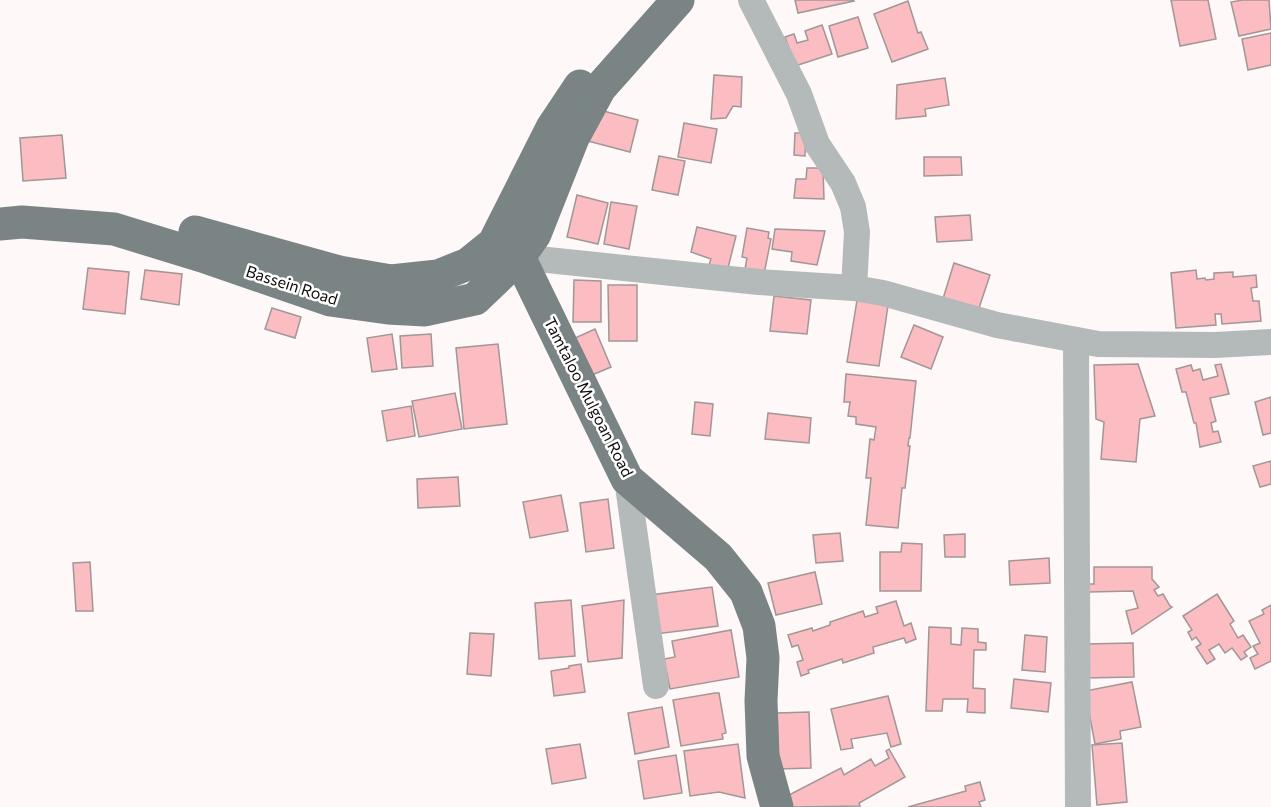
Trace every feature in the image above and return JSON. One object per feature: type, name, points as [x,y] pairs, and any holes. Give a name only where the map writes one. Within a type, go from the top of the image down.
[{"type":"main road","points":[[507,250],[552,128],[592,68],[648,0]]},
{"type":"main road","name":"Bassein Road","points":[[0,204],[20,201],[113,207],[339,272],[391,281],[438,276],[507,250],[535,234],[573,138],[600,88],[678,0]]},
{"type":"main road","name":"Bassein Road","points":[[0,224],[22,222],[114,229],[202,256],[330,300],[388,308],[425,310],[475,299],[507,250]]},
{"type":"main road","name":"Tamtaloo Mulgoan Road","points":[[507,250],[627,479],[718,557],[746,592],[759,626],[763,658],[761,701],[763,756],[777,807]]},
{"type":"street","points":[[751,0],[799,93],[817,144],[843,183],[854,207],[857,232],[854,288]]},
{"type":"street","points":[[507,250],[759,282],[854,288],[883,293],[997,325],[1098,344],[1215,345],[1271,342]]},
{"type":"street","points":[[1076,340],[1078,807]]},
{"type":"street","points":[[627,479],[656,687]]},
{"type":"building","points":[[795,0],[853,0],[854,1],[798,13]]},
{"type":"building","points":[[1171,0],[1208,0],[1216,39],[1180,46]]},
{"type":"building","points":[[1269,0],[1271,29],[1239,36],[1231,2]]},
{"type":"building","points":[[908,1],[918,33],[921,32],[928,49],[892,62],[874,14]]},
{"type":"building","points":[[858,17],[868,48],[838,57],[829,26]]},
{"type":"building","points":[[822,25],[832,54],[795,66],[785,37],[794,34],[797,43],[808,40],[805,31]]},
{"type":"building","points":[[1271,33],[1271,65],[1248,70],[1242,39]]},
{"type":"building","points":[[714,75],[742,77],[741,107],[733,106],[726,118],[711,119]]},
{"type":"building","points":[[945,78],[949,105],[925,109],[926,116],[896,119],[897,85]]},
{"type":"building","points":[[592,108],[638,120],[630,152],[584,140]]},
{"type":"building","points":[[684,123],[717,129],[711,163],[678,157]]},
{"type":"building","points":[[795,133],[806,133],[805,156],[794,155]]},
{"type":"building","points":[[62,135],[66,178],[23,181],[20,138]]},
{"type":"building","points":[[659,156],[685,161],[678,195],[652,190]]},
{"type":"building","points":[[924,157],[961,157],[962,175],[924,176]]},
{"type":"building","points":[[807,168],[823,168],[824,199],[794,198],[796,179],[806,179]]},
{"type":"building","points":[[577,195],[608,203],[598,244],[567,237]]},
{"type":"building","points":[[611,202],[637,206],[629,249],[604,244]]},
{"type":"building","points":[[970,215],[972,240],[937,242],[935,217]]},
{"type":"building","points":[[697,227],[736,236],[728,268],[708,268],[711,259],[691,252]]},
{"type":"building","points":[[747,228],[769,232],[768,238],[771,239],[763,279],[744,275],[747,258],[742,257]]},
{"type":"building","points":[[775,229],[825,231],[817,265],[791,261],[792,252],[772,249]]},
{"type":"building","points":[[954,263],[990,275],[977,314],[942,302]]},
{"type":"building","points":[[88,268],[129,272],[125,314],[83,309]]},
{"type":"building","points":[[145,270],[182,274],[179,305],[141,299]]},
{"type":"building","points":[[1196,270],[1197,279],[1205,278],[1206,280],[1214,279],[1214,273],[1233,272],[1233,277],[1256,275],[1257,287],[1251,288],[1253,301],[1259,301],[1261,321],[1222,324],[1221,314],[1215,314],[1216,325],[1176,328],[1171,273]]},
{"type":"building","points":[[574,280],[601,281],[601,322],[573,322]]},
{"type":"building","points":[[608,285],[637,285],[637,341],[609,341]]},
{"type":"building","points":[[858,294],[889,299],[879,366],[847,362]]},
{"type":"building","points":[[774,296],[811,300],[807,334],[770,331]]},
{"type":"building","points":[[272,308],[301,317],[295,338],[265,329]]},
{"type":"building","points":[[914,325],[943,337],[931,369],[901,357]]},
{"type":"building","points":[[595,329],[611,367],[592,375],[575,338]]},
{"type":"building","points":[[392,334],[397,369],[372,372],[367,338]]},
{"type":"building","points":[[431,334],[433,366],[402,368],[400,336]]},
{"type":"building","points":[[498,344],[507,424],[464,429],[456,348]]},
{"type":"building","points":[[1138,364],[1155,416],[1140,419],[1136,462],[1101,459],[1104,422],[1096,419],[1094,365]]},
{"type":"building","points":[[1221,364],[1229,394],[1210,398],[1216,421],[1211,423],[1213,432],[1218,431],[1221,442],[1200,447],[1196,423],[1194,423],[1186,392],[1182,392],[1176,369],[1191,365],[1193,371],[1200,369],[1203,380],[1218,376],[1215,365]]},
{"type":"building","points":[[846,374],[916,381],[905,488],[902,488],[898,528],[866,525],[871,478],[866,478],[870,439],[874,440],[876,427],[856,424],[856,417],[848,416],[850,402],[844,402]]},
{"type":"building","points":[[455,393],[462,429],[419,437],[412,401]]},
{"type":"building","points":[[1271,397],[1271,433],[1263,435],[1255,402]]},
{"type":"building","points":[[695,402],[713,404],[710,436],[692,434]]},
{"type":"building","points":[[411,406],[415,436],[387,441],[382,411]]},
{"type":"building","points":[[768,413],[811,418],[809,443],[765,439]]},
{"type":"building","points":[[1271,461],[1271,484],[1260,487],[1253,466]]},
{"type":"building","points":[[458,477],[460,506],[418,508],[417,479]]},
{"type":"building","points":[[561,495],[568,531],[530,538],[523,502]]},
{"type":"building","points":[[608,499],[614,548],[586,552],[580,503]]},
{"type":"building","points":[[840,533],[843,561],[816,563],[813,535]]},
{"type":"building","points":[[965,534],[965,557],[945,557],[944,535]]},
{"type":"building","points":[[902,543],[922,544],[921,591],[880,591],[880,552],[901,552]]},
{"type":"building","points":[[1049,558],[1050,583],[1010,585],[1009,561]]},
{"type":"building","points":[[90,562],[93,611],[76,611],[73,563]]},
{"type":"building","points":[[1094,567],[1152,567],[1152,579],[1159,587],[1154,590],[1158,596],[1163,594],[1172,607],[1132,634],[1126,611],[1138,608],[1133,591],[1089,592],[1089,584],[1094,584]]},
{"type":"building","points":[[815,572],[822,604],[776,615],[768,583]]},
{"type":"building","points":[[712,587],[718,626],[656,634],[650,595]]},
{"type":"building","points":[[1217,594],[1234,621],[1230,624],[1238,638],[1243,635],[1251,647],[1244,652],[1247,656],[1241,660],[1232,648],[1225,653],[1219,644],[1209,650],[1215,659],[1207,664],[1196,647],[1201,644],[1196,637],[1192,640],[1188,632],[1192,630],[1183,616]]},
{"type":"building","points":[[571,600],[575,656],[539,659],[535,603]]},
{"type":"building","points":[[624,600],[622,658],[588,662],[582,606]]},
{"type":"building","points":[[896,601],[904,626],[911,623],[916,639],[906,643],[904,638],[873,647],[874,653],[843,663],[842,659],[808,670],[809,673],[801,676],[797,662],[803,660],[798,645],[792,647],[788,635],[812,628],[813,631],[830,625],[830,622],[863,611],[865,617],[878,613],[876,607]]},
{"type":"building","points":[[1271,605],[1271,661],[1255,669],[1250,658],[1258,654],[1253,646],[1260,643],[1249,621],[1264,614],[1262,610]]},
{"type":"building","points":[[929,627],[951,628],[951,644],[961,645],[962,628],[978,629],[978,642],[986,643],[986,650],[974,650],[973,688],[985,689],[985,713],[967,712],[968,699],[943,699],[942,711],[926,711]]},
{"type":"building","points":[[731,630],[739,677],[670,689],[664,659],[675,657],[672,641]]},
{"type":"building","points":[[470,633],[494,634],[491,676],[467,674]]},
{"type":"building","points":[[1025,635],[1047,637],[1045,672],[1022,670]]},
{"type":"building","points":[[1133,643],[1134,677],[1084,678],[1084,644]]},
{"type":"building","points":[[581,664],[585,692],[554,696],[551,671]]},
{"type":"building","points":[[1014,679],[1051,683],[1048,712],[1011,708]]},
{"type":"building","points":[[1132,682],[1141,727],[1120,731],[1121,739],[1095,744],[1085,691]]},
{"type":"building","points":[[719,693],[726,733],[722,734],[723,739],[681,746],[673,700]]},
{"type":"building","points":[[888,696],[901,744],[891,747],[887,733],[851,739],[853,748],[841,750],[831,709]]},
{"type":"building","points":[[662,707],[669,747],[635,754],[628,713]]},
{"type":"building","points":[[809,712],[811,768],[779,769],[777,713]]},
{"type":"building","points":[[1122,743],[1127,802],[1097,805],[1092,745]]},
{"type":"building","points":[[580,744],[586,778],[552,784],[546,749]]},
{"type":"building","points":[[738,744],[745,798],[719,792],[690,796],[684,751]]},
{"type":"building","points":[[889,749],[905,777],[859,803],[860,806],[793,807],[787,796],[841,768],[844,775],[871,759],[875,766],[889,758],[886,751]]},
{"type":"building","points":[[676,755],[682,793],[644,799],[638,761]]},
{"type":"building","points":[[980,782],[985,800],[979,802],[981,807],[908,807],[966,791],[965,786]]}]
